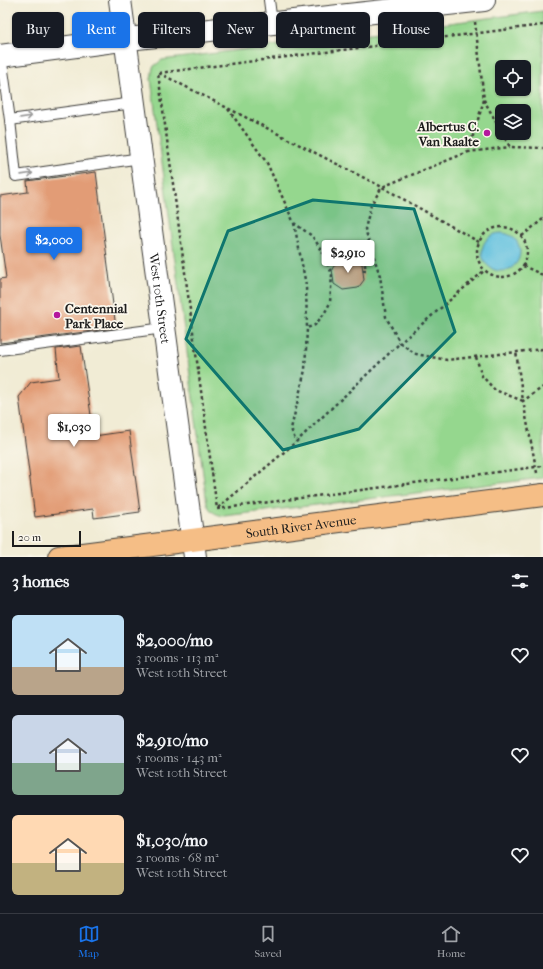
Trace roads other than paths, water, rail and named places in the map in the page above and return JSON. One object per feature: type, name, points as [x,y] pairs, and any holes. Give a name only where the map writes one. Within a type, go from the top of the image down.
[{"type":"main road","name":"South River Avenue","points":[[59,557],[194,548],[542,495]]},
{"type":"street","name":"West 10th Street","points":[[120,0],[122,12]]},
{"type":"street","points":[[130,38],[478,1]]},
{"type":"street","points":[[0,56],[72,46]]},
{"type":"street","name":"West 10th Street","points":[[126,48],[194,548]]},
{"type":"lane","points":[[269,0],[272,23]]},
{"type":"lane","points":[[0,56],[10,120],[16,176],[141,158]]},
{"type":"lane","points":[[10,120],[133,102]]},
{"type":"lane","points":[[0,350],[164,328]]},
{"type":"water","points":[[497,233],[505,233],[512,236],[517,241],[520,252],[517,263],[512,268],[505,271],[497,271],[490,268],[485,263],[482,256],[482,248],[485,241],[490,236]]},
{"type":"place","name":"Albertus C. Van Raalte","points":[[487,133]]},
{"type":"place","name":"Centennial Park Place","points":[[57,315]]}]
